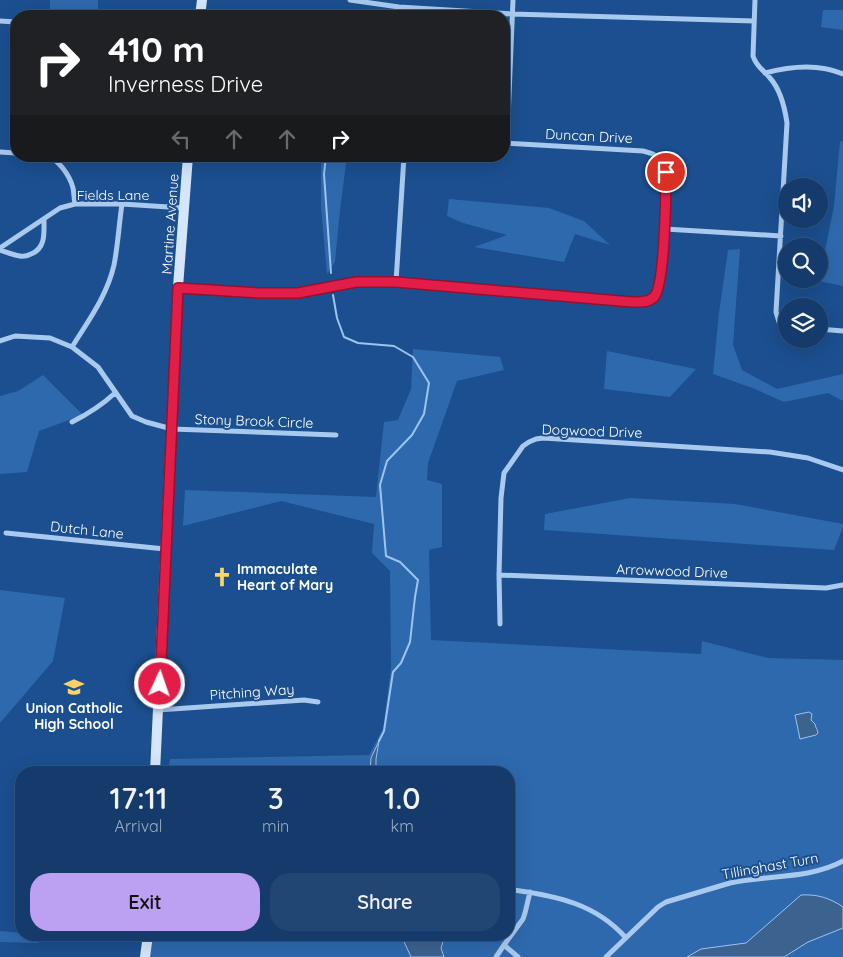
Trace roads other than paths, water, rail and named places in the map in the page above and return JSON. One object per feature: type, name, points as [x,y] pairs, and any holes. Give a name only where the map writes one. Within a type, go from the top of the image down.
[{"type":"main road","name":"Martine Avenue","points":[[155,766],[178,288],[188,162]]},
{"type":"main road","points":[[146,957],[147,941]]},
{"type":"street","points":[[350,0],[399,8],[437,10]]},
{"type":"street","points":[[510,51],[513,0]]},
{"type":"street","points":[[755,0],[753,56],[756,63],[771,78],[783,104],[787,123],[776,312],[778,319]]},
{"type":"street","points":[[512,14],[754,22]]},
{"type":"street","points":[[765,74],[786,68],[813,67],[827,68],[843,74]]},
{"type":"street","name":"Duncan Drive","points":[[510,143],[642,151],[656,155],[661,159],[666,172],[665,228]]},
{"type":"street","points":[[57,162],[64,170],[73,188],[75,204]]},
{"type":"street","points":[[396,282],[404,162]]},
{"type":"street","name":"Fields Lane","points":[[0,249],[60,208],[75,204],[122,204],[184,208]]},
{"type":"street","points":[[72,347],[97,308],[110,279],[114,264],[122,204]]},
{"type":"street","name":"Fields Lane","points":[[0,249],[19,256],[25,256],[40,249],[44,238],[44,219]]},
{"type":"street","points":[[178,288],[259,293],[298,293],[356,282],[396,282],[642,302],[649,301],[657,292],[660,282],[665,228],[781,236]]},
{"type":"street","points":[[828,330],[843,331]]},
{"type":"street","name":"Stony Brook Circle","points":[[0,341],[14,336],[50,338],[72,347],[98,367],[132,416],[146,422],[172,428],[336,435]]},
{"type":"street","points":[[72,422],[95,410],[115,392]]},
{"type":"street","name":"Dogwood Drive","points":[[500,624],[501,489],[504,474],[523,446],[529,442],[536,439],[553,439],[770,452],[808,458],[843,470]]},
{"type":"street","name":"Dutch Lane","points":[[6,533],[166,549]]},
{"type":"street","name":"Arrowwood Drive","points":[[500,575],[826,588],[843,585]]},
{"type":"street","name":"Pitching Way","points":[[158,710],[304,700],[318,702]]},
{"type":"street","name":"Tillinghast Turn","points":[[606,957],[658,907],[666,902],[741,880],[803,874],[836,865],[843,861]]},
{"type":"street","points":[[515,890],[543,894],[589,908],[610,922],[626,938]]},
{"type":"street","points":[[515,930],[526,913],[530,892]]},
{"type":"street","points":[[496,957],[507,941]]},
{"type":"street","points":[[504,945],[518,957]]},
{"type":"waterway","points":[[325,162],[324,174],[331,273]]},
{"type":"waterway","points":[[333,295],[337,318],[344,337],[358,343],[394,346],[413,357],[429,383],[424,414],[412,435],[387,461],[380,485],[386,556],[400,562],[418,580],[410,642],[401,663],[393,672],[384,731],[379,741]]},
{"type":"place","name":"Immaculate Heart of Mary","points":[[222,577]]},
{"type":"place","name":"Union Catholic High School","points":[[74,687]]}]
